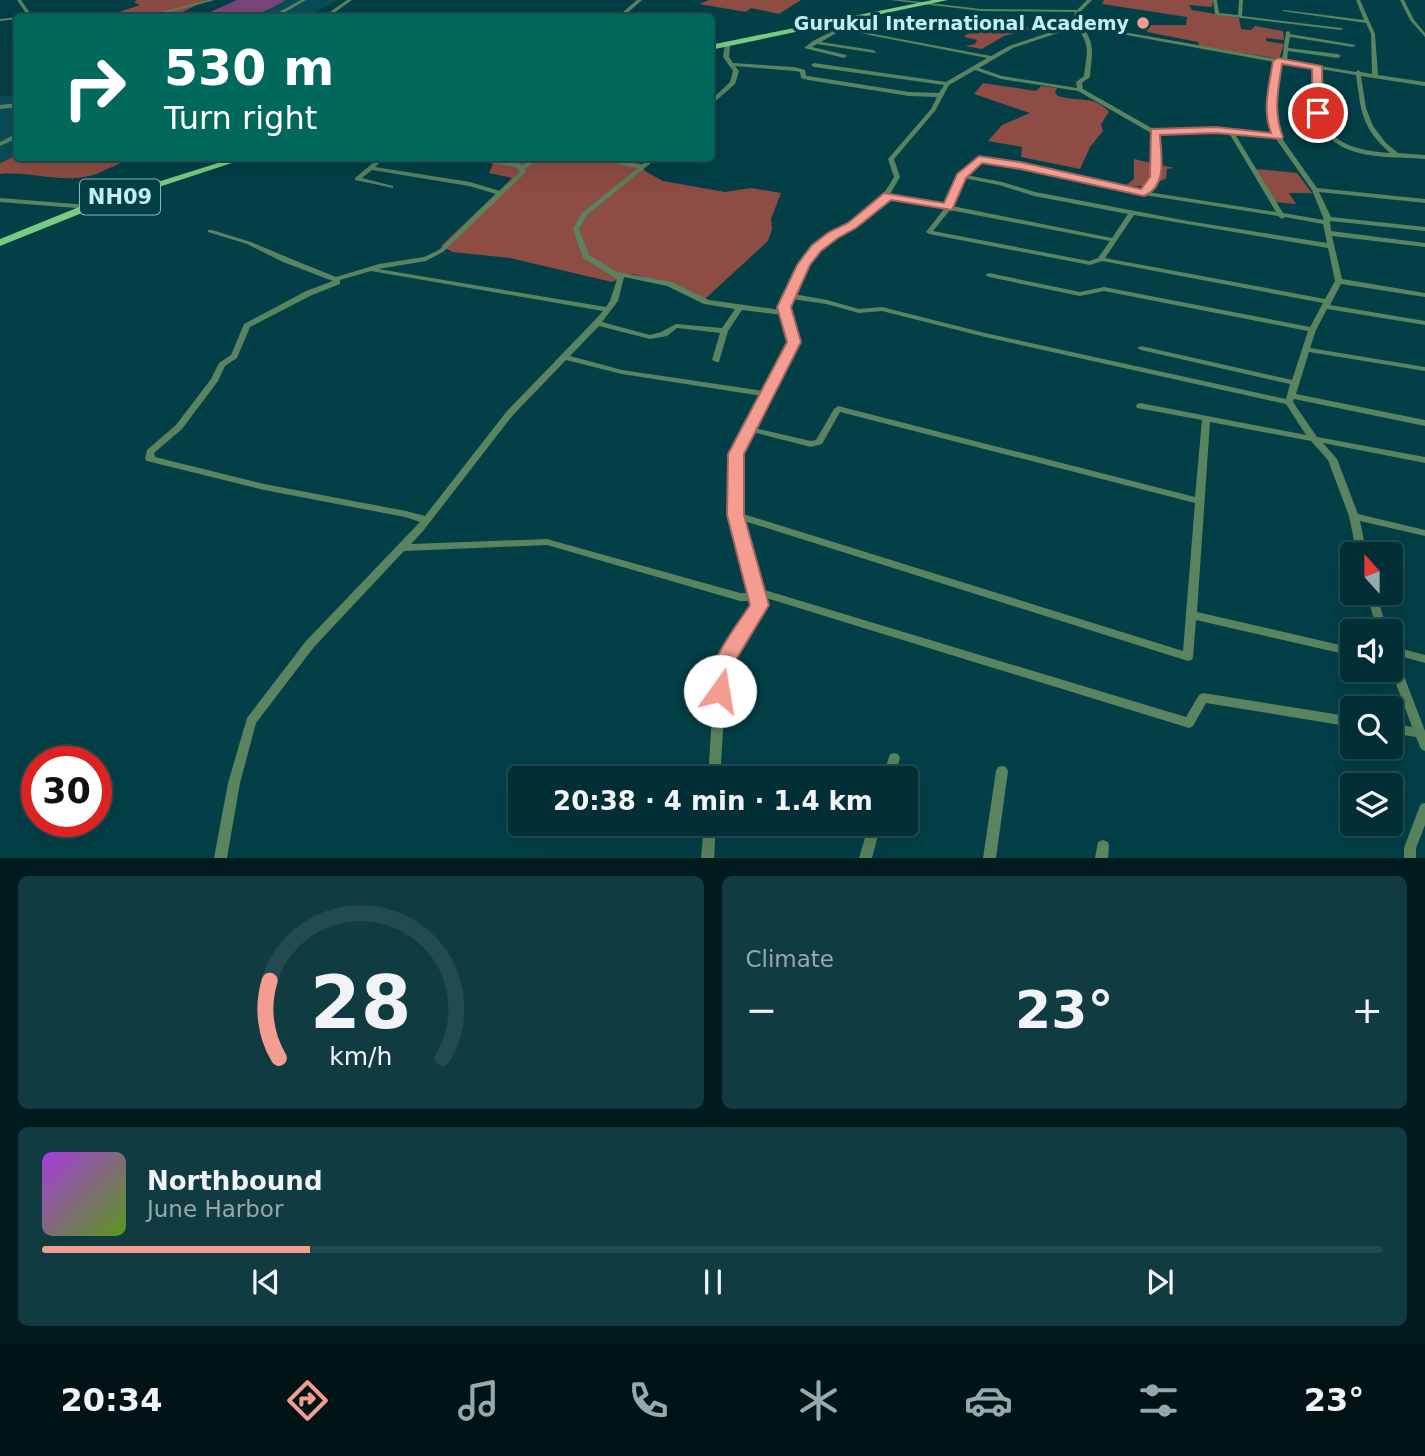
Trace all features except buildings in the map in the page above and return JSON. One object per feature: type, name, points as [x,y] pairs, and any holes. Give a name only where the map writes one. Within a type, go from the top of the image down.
[{"type":"main road","points":[[714,47],[944,0]]},
{"type":"main road","name":"NH09","points":[[0,243],[88,207],[233,161]]},
{"type":"street","points":[[161,14],[213,0]]},
{"type":"street","points":[[278,14],[304,0]]},
{"type":"street","points":[[329,14],[350,0]]},
{"type":"street","points":[[623,14],[640,0]]},
{"type":"street","points":[[892,0],[981,10],[1077,12]]},
{"type":"street","points":[[1080,90],[1079,82],[1087,77],[1091,50],[1087,34],[1077,25],[1075,18],[1077,12],[1090,0]]},
{"type":"street","points":[[1215,0],[1217,14],[1341,29],[1336,19]]},
{"type":"street","points":[[1240,16],[1241,0]]},
{"type":"street","points":[[1288,0],[1284,11],[1287,49],[1281,61],[1271,102],[1271,119],[1278,137],[1315,190],[1327,220],[1339,281],[1312,330],[1290,399],[1315,440],[1332,459],[1354,516],[1359,542]]},
{"type":"street","points":[[1358,0],[1373,34],[1375,75]]},
{"type":"street","points":[[1402,0],[1412,20],[1425,36]]},
{"type":"street","points":[[180,2],[187,9]]},
{"type":"street","points":[[1284,11],[1368,22]]},
{"type":"street","points":[[826,23],[993,58]]},
{"type":"street","points":[[715,766],[721,668],[760,605],[736,515],[736,454],[794,342],[784,307],[803,265],[817,248],[833,235],[852,226],[888,196],[897,177],[891,159],[933,110],[947,84],[1011,47],[1077,25],[1425,83]]},
{"type":"street","points":[[841,28],[807,48],[844,56]]},
{"type":"street","points":[[1288,35],[1353,44]]},
{"type":"street","points":[[815,42],[873,52]]},
{"type":"street","points":[[714,100],[733,83],[736,71],[726,57],[727,45]]},
{"type":"street","points":[[1287,49],[1338,56]]},
{"type":"street","points":[[732,64],[794,69],[803,71],[803,77],[808,78],[909,94],[940,95]]},
{"type":"street","points":[[814,65],[947,84]]},
{"type":"street","points":[[1317,66],[1316,91],[1321,124],[1338,145],[1362,153],[1425,158]]},
{"type":"street","points":[[975,68],[1001,77],[1080,90],[1154,132],[1193,129],[1278,137]]},
{"type":"street","points":[[1358,72],[1362,112],[1380,142],[1397,155]]},
{"type":"street","points":[[1144,193],[1156,177],[1154,132]]},
{"type":"street","points":[[1231,132],[1282,217]]},
{"type":"street","points":[[1425,229],[1282,217],[1144,193],[1020,165],[979,160],[961,177],[948,208],[929,232],[1090,263],[1101,259],[1425,323]]},
{"type":"street","points":[[379,161],[357,179],[391,187]]},
{"type":"street","points":[[502,161],[523,168]]},
{"type":"street","points":[[210,231],[249,243],[336,279],[369,269],[425,259],[441,251],[523,173],[523,168],[532,161]]},
{"type":"street","points":[[611,161],[642,167]]},
{"type":"street","points":[[220,858],[234,783],[251,721],[310,644],[402,548],[510,413],[597,323],[614,301],[621,278],[586,256],[576,229],[584,214],[650,161]]},
{"type":"street","points":[[371,169],[470,184],[500,193]]},
{"type":"street","points":[[961,177],[1132,213],[1261,237],[1331,246]]},
{"type":"street","points":[[1315,190],[1425,201]]},
{"type":"street","points":[[888,196],[1114,240]]},
{"type":"street","points":[[0,200],[88,207]]},
{"type":"street","points":[[1101,259],[1132,213]]},
{"type":"street","points":[[1328,233],[1425,245]]},
{"type":"street","points":[[369,269],[607,309]]},
{"type":"street","points":[[615,274],[669,284],[707,302],[786,313]]},
{"type":"street","points":[[989,275],[1087,295],[1097,289],[1104,289],[1312,330]]},
{"type":"street","points":[[336,279],[337,282],[294,300],[247,326],[234,356],[222,365],[215,379],[179,427],[150,452],[150,459],[264,487],[425,520]]},
{"type":"street","points":[[1339,281],[1425,295]]},
{"type":"street","points":[[790,296],[859,311],[881,309],[985,335],[1290,399],[1425,423]]},
{"type":"street","points":[[716,360],[724,331],[740,307]]},
{"type":"street","points":[[597,323],[650,337],[664,334],[676,326],[724,331]]},
{"type":"street","points":[[1141,348],[1295,383]]},
{"type":"street","points":[[1306,349],[1425,369]]},
{"type":"street","points":[[566,356],[622,372],[767,394]]},
{"type":"street","points":[[1140,406],[1425,460]]},
{"type":"street","points":[[749,429],[811,444],[819,442],[838,409],[1200,500]]},
{"type":"street","points":[[736,515],[1188,657],[1206,419]]},
{"type":"street","points":[[1354,516],[1425,533]]},
{"type":"street","points":[[402,548],[547,542],[740,597],[758,595],[1189,723],[1203,698],[1340,720]]},
{"type":"street","points":[[1191,615],[1340,649]]},
{"type":"street","points":[[1403,658],[1425,659]]},
{"type":"street","points":[[1401,682],[1425,746]]},
{"type":"street","points":[[1403,731],[1420,733]]},
{"type":"street","points":[[892,766],[894,758]]},
{"type":"street","points":[[989,858],[1002,771]]},
{"type":"street","points":[[1410,858],[1410,848],[1425,808]]},
{"type":"street","points":[[707,858],[709,836]]},
{"type":"street","points":[[865,858],[871,836]]},
{"type":"shaded area","points":[[207,0],[178,14],[113,14],[140,5],[134,2]]},
{"type":"shaded area","points":[[237,0],[286,0],[254,14],[206,14]]},
{"type":"shaded area","points":[[286,0],[338,0],[312,14],[264,14]]},
{"type":"shaded area","points":[[709,0],[801,0],[779,14],[751,8],[746,12],[699,4]]},
{"type":"shaded area","points":[[1104,0],[1213,0],[1212,7],[1189,5],[1192,10],[1239,18],[1241,29],[1251,30],[1255,26],[1283,31],[1284,40],[1266,38],[1266,41],[1284,44],[1279,59],[1199,46],[1198,42],[1147,32],[1148,25],[1186,25],[1187,17],[1102,4]]},
{"type":"shaded area","points":[[1013,21],[1027,25],[1028,30],[1004,36],[982,49],[965,46],[975,44],[977,40],[964,37],[975,29]]},
{"type":"shaded area","points":[[983,83],[1036,91],[1041,86],[1057,88],[1055,93],[1058,96],[1092,101],[1104,107],[1109,112],[1101,124],[1103,131],[1090,147],[1080,169],[1021,157],[1022,147],[988,141],[1002,125],[1030,113],[974,94]]},
{"type":"shaded area","points":[[14,95],[14,156],[0,162],[0,97]]},
{"type":"shaded area","points":[[14,156],[14,161],[122,161],[91,176],[78,178],[0,174],[0,163]]},
{"type":"shaded area","points":[[1134,159],[1174,168],[1167,169],[1166,179],[1144,186],[1124,187],[1134,179]]},
{"type":"shaded area","points":[[488,161],[626,161],[642,164],[645,171],[663,181],[725,192],[751,188],[781,193],[771,219],[772,229],[768,241],[705,299],[678,285],[632,274],[612,282],[510,258],[453,252],[441,246],[512,178],[489,173],[493,164]]},
{"type":"shaded area","points":[[1256,169],[1297,173],[1312,193],[1289,193],[1296,204],[1274,202]]},
{"type":"place","name":"Gurukul International Academy","points":[[1143,23]]},
{"type":"route","points":[[720,691],[721,668],[760,605],[736,515],[736,454],[794,342],[784,307],[803,265],[817,248],[833,235],[852,226],[888,196],[948,208],[961,177],[979,160],[1020,165],[1144,193],[1156,177],[1154,132],[1193,129],[1278,137],[1271,119],[1278,61],[1317,66],[1318,113]]}]
